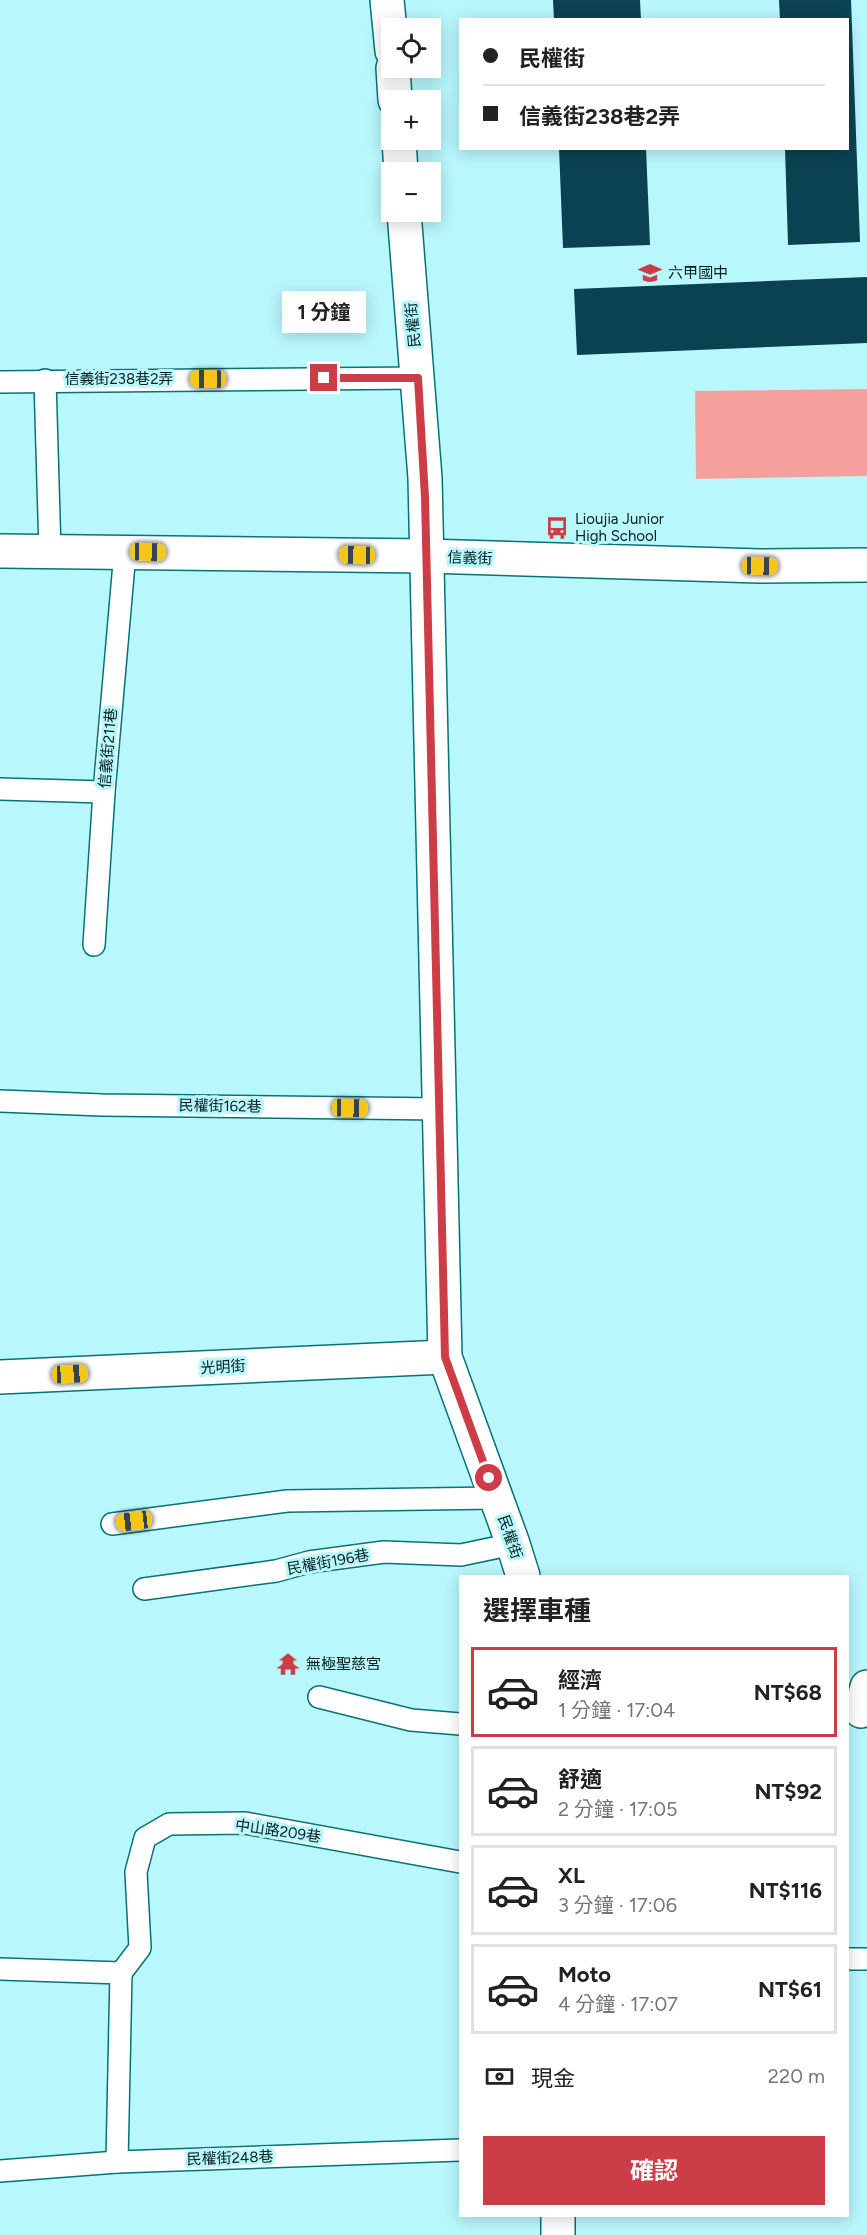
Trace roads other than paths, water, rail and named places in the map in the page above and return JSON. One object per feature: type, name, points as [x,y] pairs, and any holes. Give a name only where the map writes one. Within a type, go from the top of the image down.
[{"type":"street","points":[[387,0],[389,18]]},
{"type":"street","name":"民權街","points":[[405,222],[425,478],[445,1357],[523,1575]]},
{"type":"street","name":"信義街","points":[[0,551],[427,556],[760,566],[867,565]]},
{"type":"street","name":"光明街","points":[[0,1377],[445,1357]]},
{"type":"street","points":[[558,2217],[558,2235]]},
{"type":"lane","name":"信義街238巷2弄","points":[[0,382],[418,378]]},
{"type":"lane","points":[[45,380],[50,552]]},
{"type":"lane","name":"信義街211巷","points":[[94,945],[104,792],[125,552]]},
{"type":"lane","points":[[0,789],[104,792]]},
{"type":"lane","name":"民權街162巷","points":[[0,1101],[102,1105],[440,1109]]},
{"type":"lane","points":[[112,1524],[287,1502],[496,1498]]},
{"type":"lane","name":"民權街196巷","points":[[144,1589],[276,1571],[309,1562],[384,1552],[461,1555],[513,1544]]},
{"type":"lane","points":[[319,1697],[411,1720],[459,1724]]},
{"type":"lane","name":"中山路209巷","points":[[121,1973],[140,1948],[136,1872],[145,1838],[169,1824],[245,1823],[459,1862]]},
{"type":"lane","points":[[849,1959],[867,1959]]},
{"type":"lane","points":[[0,1969],[121,1973],[117,2162]]},
{"type":"lane","name":"民權街248巷","points":[[0,2171],[117,2162],[459,2150]]},
{"type":"place","name":"六甲國中","points":[[650,273]]},
{"type":"place","name":"Lioujia Junior High School","points":[[557,528]]},
{"type":"place","name":"無極聖慈宮","points":[[288,1664]]}]
